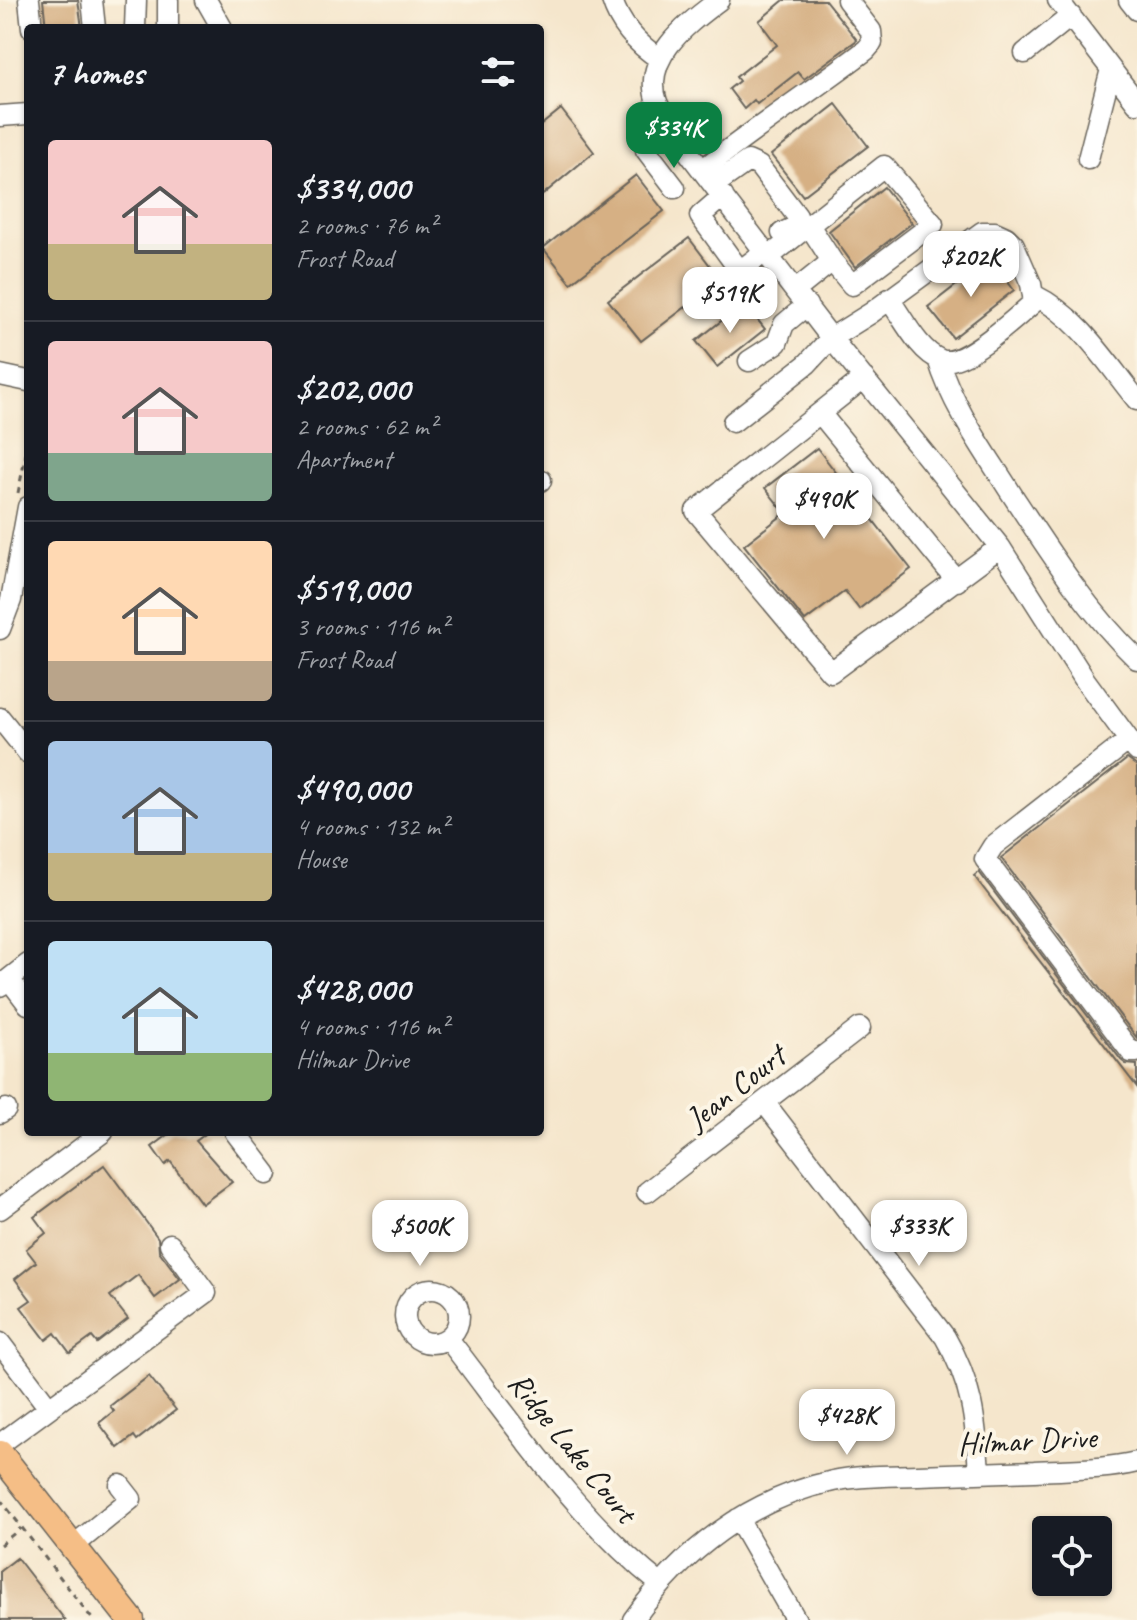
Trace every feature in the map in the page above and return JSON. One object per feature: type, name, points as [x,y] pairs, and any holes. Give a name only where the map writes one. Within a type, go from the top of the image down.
[{"type":"main road","points":[[0,1454],[131,1620]]},
{"type":"street","points":[[29,0],[32,24]]},
{"type":"street","points":[[92,0],[95,24]]},
{"type":"street","points":[[135,24],[136,0]]},
{"type":"street","points":[[168,0],[168,24]]},
{"type":"street","points":[[206,0],[220,24]]},
{"type":"street","points":[[612,0],[619,23],[644,49],[660,59]]},
{"type":"street","points":[[719,0],[676,35],[660,59],[654,83],[656,100],[668,123],[831,338],[1000,547],[1133,746],[993,846],[985,859],[1131,1052],[1137,1052]]},
{"type":"street","points":[[713,183],[748,161],[759,166],[797,216],[799,225],[745,267],[737,267],[700,216],[713,183],[755,128],[801,100],[872,43],[871,31],[847,0]]},
{"type":"street","points":[[1129,0],[1137,10]]},
{"type":"street","points":[[1025,53],[1064,8],[1137,103]]},
{"type":"street","points":[[1088,159],[1111,69]]},
{"type":"street","points":[[0,116],[24,114]]},
{"type":"street","points":[[668,123],[645,140],[646,150],[675,188]]},
{"type":"street","points":[[765,249],[809,225],[884,166],[933,224],[852,285],[809,225]]},
{"type":"street","points":[[733,422],[807,364],[831,338],[982,232],[995,232],[1006,237],[1014,245],[1034,302],[956,361],[938,359]]},
{"type":"street","points":[[749,361],[777,343],[784,324],[832,261]]},
{"type":"street","points":[[1034,295],[1076,324],[1137,400]]},
{"type":"street","points":[[889,299],[924,347],[938,359],[947,387],[960,411],[1053,557],[1108,631],[1137,659]]},
{"type":"street","points":[[0,375],[24,380]]},
{"type":"street","points":[[864,378],[696,511],[831,672],[1000,547]]},
{"type":"street","points":[[820,413],[957,581]]},
{"type":"street","points":[[0,629],[24,556]]},
{"type":"street","points":[[0,718],[24,748]]},
{"type":"street","points":[[24,967],[4,982],[24,1000]]},
{"type":"street","name":"Jean Court","points":[[647,1192],[860,1028]]},
{"type":"street","points":[[764,1102],[945,1337],[957,1358],[972,1401],[979,1473]]},
{"type":"street","points":[[0,1209],[98,1136]]},
{"type":"street","points":[[238,1136],[267,1174]]},
{"type":"street","points":[[0,1444],[206,1293],[170,1244]]},
{"type":"street","name":"Ridge Lake Court","points":[[449,1340],[577,1505],[616,1547],[660,1584]]},
{"type":"street","points":[[0,1343],[49,1408]]},
{"type":"street","name":"Hilmar Drive","points":[[633,1620],[660,1584],[710,1537],[770,1502],[833,1481],[877,1476],[1097,1469],[1137,1462]]},
{"type":"street","points":[[73,1546],[131,1499],[120,1485]]},
{"type":"street","points":[[738,1519],[796,1620]]},
{"type":"path","points":[[0,1499],[93,1620]]},
{"type":"path","points":[[0,1545],[21,1528]]},
{"type":"building","points":[[43,0],[78,0],[81,24],[46,24]]},
{"type":"building","points":[[784,0],[825,0],[857,40],[804,79],[798,72],[757,104],[754,100],[744,109],[729,89],[739,81],[736,77],[777,45],[759,21]]},
{"type":"building","points":[[836,104],[868,146],[803,196],[771,155]]},
{"type":"building","points":[[561,109],[594,152],[544,194],[544,123]]},
{"type":"building","points":[[636,175],[664,211],[571,283],[544,247]]},
{"type":"building","points":[[884,187],[912,223],[855,267],[829,231]]},
{"type":"building","points":[[689,238],[721,280],[641,341],[608,300]]},
{"type":"building","points":[[990,259],[1014,290],[953,338],[928,307]]},
{"type":"building","points":[[744,303],[765,329],[717,367],[696,341]]},
{"type":"building","points":[[817,448],[911,569],[859,609],[845,591],[805,621],[744,545],[785,513],[765,488]]},
{"type":"building","points":[[1127,759],[1137,766],[1137,1038],[1001,858]]},
{"type":"building","points":[[979,872],[1121,1060],[1137,1065],[1137,1087],[974,876]]},
{"type":"building","points":[[167,1136],[203,1136],[196,1141],[232,1182],[202,1204],[170,1161],[165,1165],[152,1147]]},
{"type":"building","points":[[104,1165],[158,1238],[159,1251],[180,1279],[155,1298],[138,1275],[110,1296],[128,1319],[97,1343],[92,1337],[70,1353],[55,1333],[46,1340],[21,1307],[31,1300],[15,1279],[36,1262],[26,1249],[46,1233],[34,1217]]},
{"type":"building","points":[[149,1376],[176,1410],[137,1440],[134,1436],[118,1448],[99,1423],[114,1411],[110,1406]]},
{"type":"building","points":[[17,1558],[65,1620],[0,1620],[0,1571]]}]
